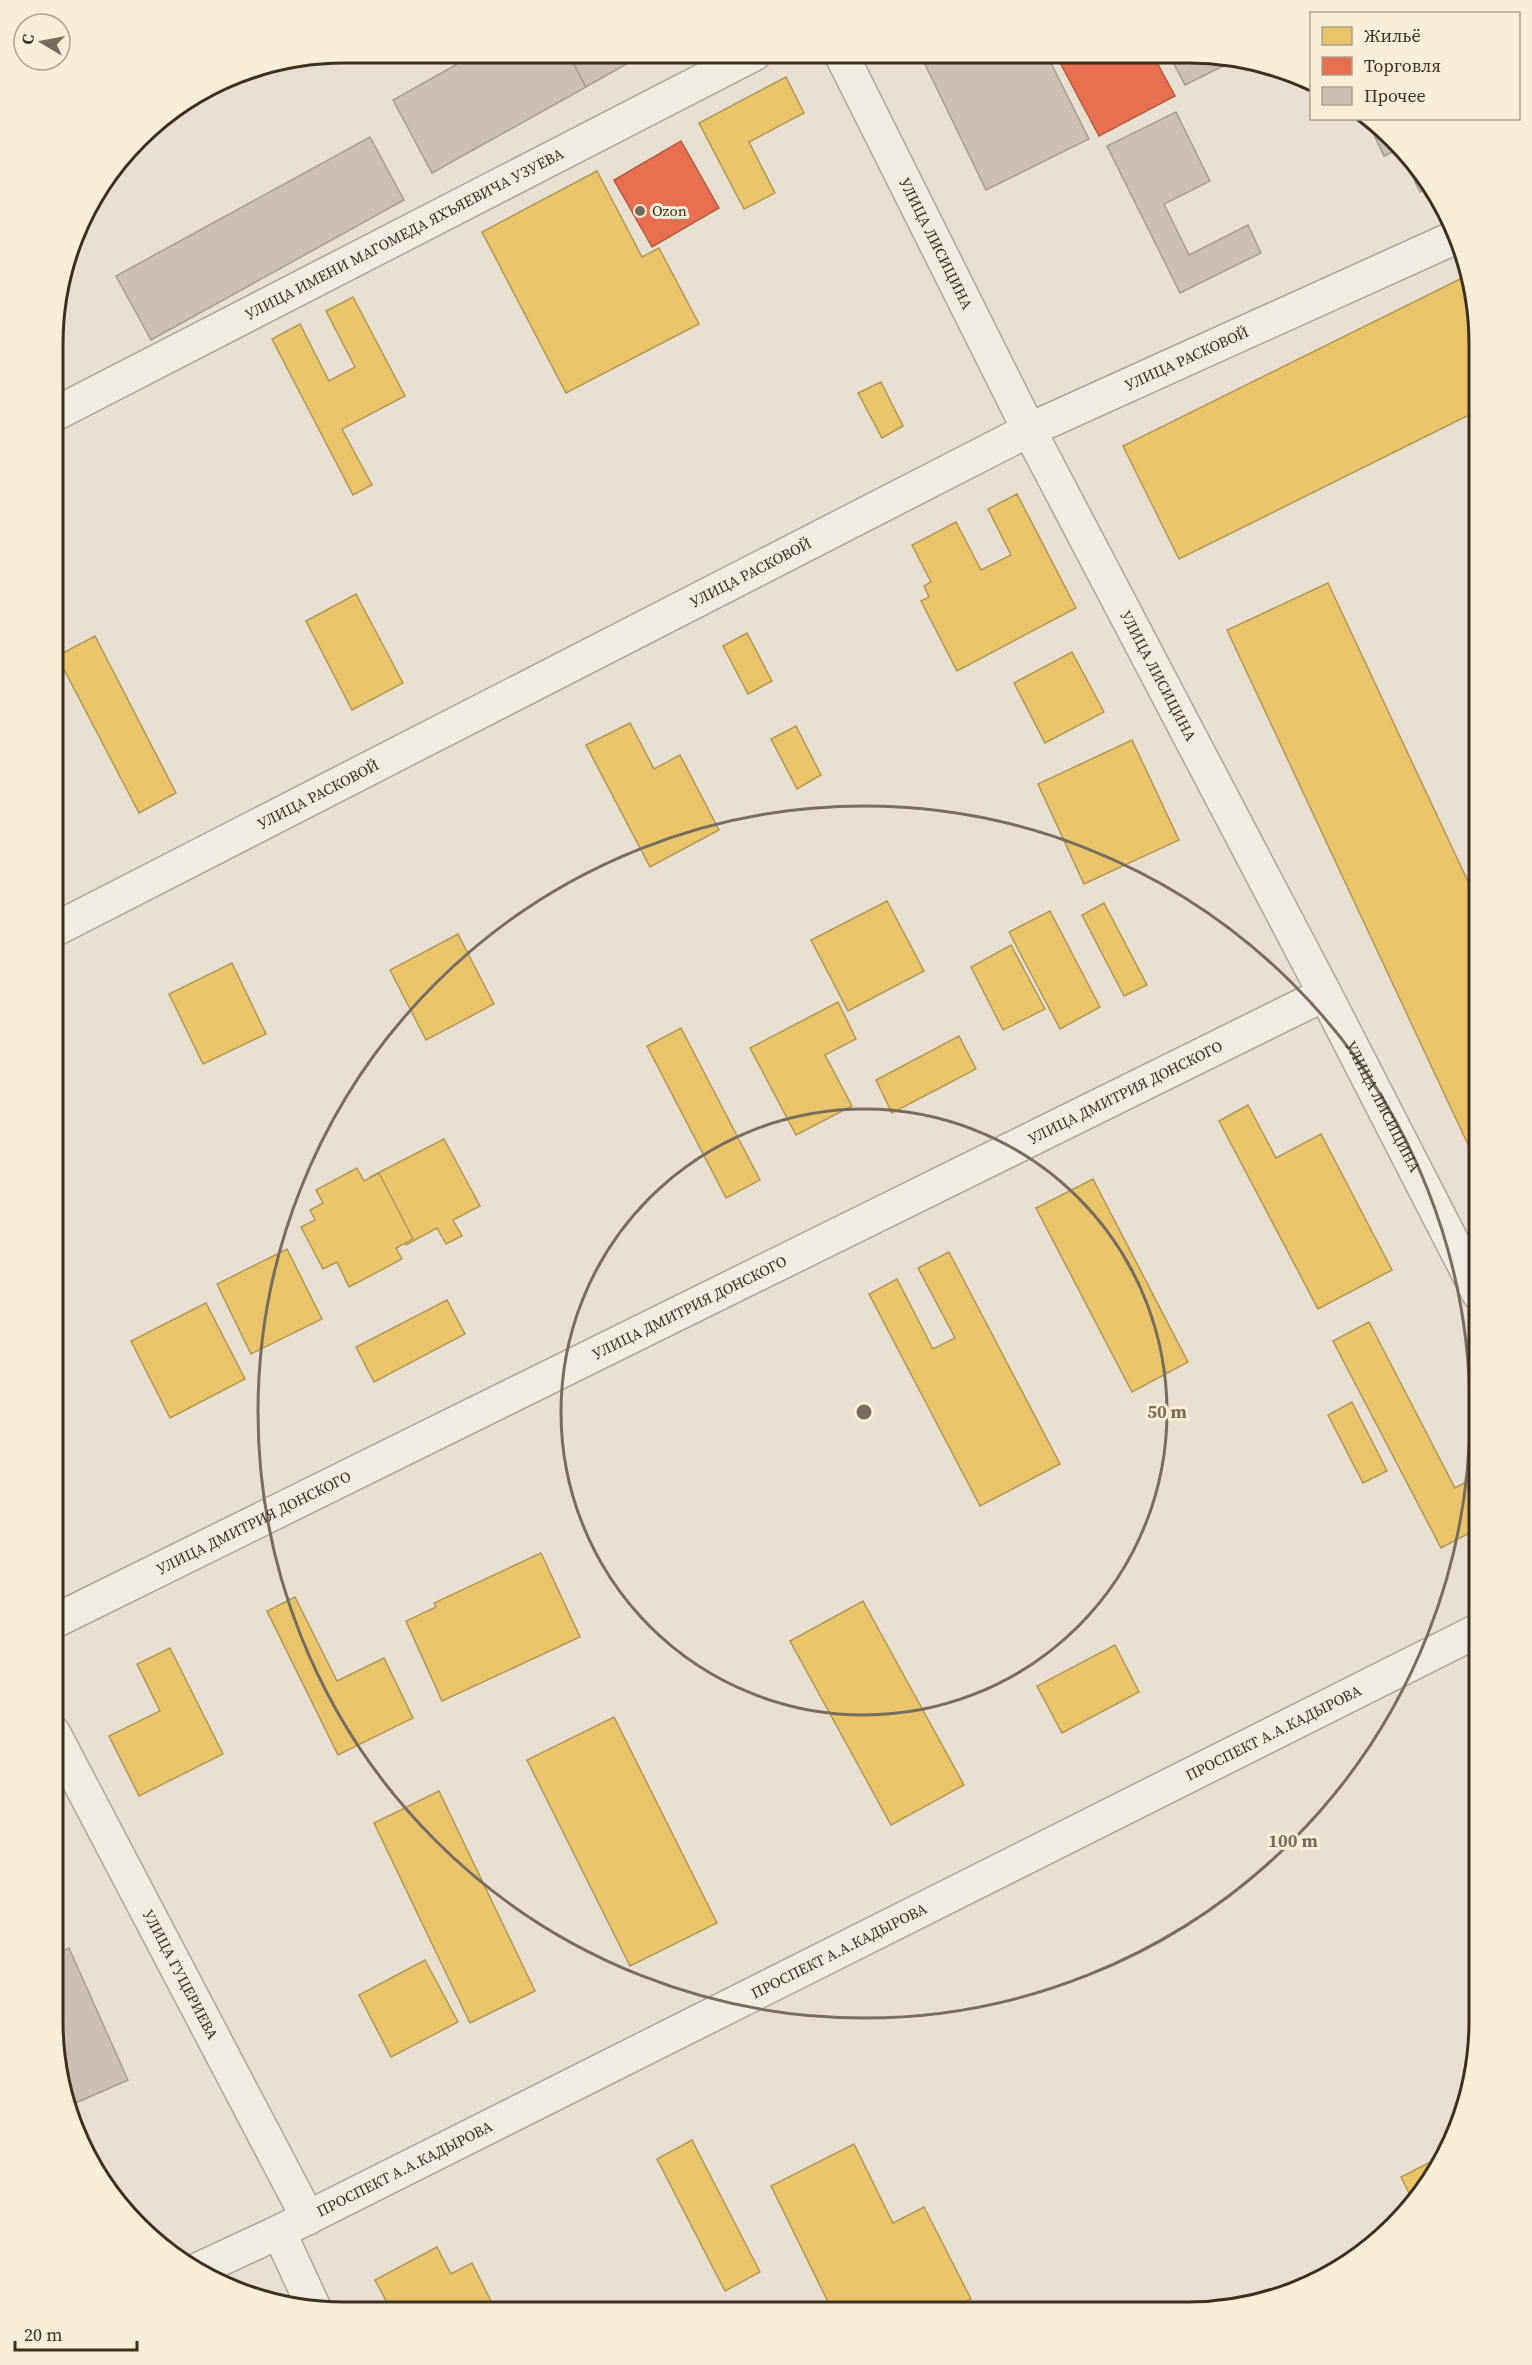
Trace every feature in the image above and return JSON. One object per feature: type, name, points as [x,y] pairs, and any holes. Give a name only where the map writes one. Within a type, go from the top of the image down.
[{"type":"street","name":"УЛИЦА ИМЕНИ МАГОМЕДА ЯХЪЯЕВИЧА УЗУЕВА","points":[[63,410],[737,63]]},
{"type":"street","name":"УЛИЦА ЛИСИЦИНА","points":[[846,63],[1029,430],[1325,994],[1469,1275]]},
{"type":"street","name":"УЛИЦА РАСКОВОЙ","points":[[63,925],[1029,430],[1449,240]]},
{"type":"street","name":"УЛИЦА ДМИТРИЯ ДОНСКОГО","points":[[63,1617],[1325,994]]},
{"type":"street","name":"ПРОСПЕКТ А.А.КАДЫРОВА","points":[[207,2265],[293,2225],[1469,1635]]},
{"type":"street","name":"УЛИЦА ГУЦЕРИЕВА","points":[[63,1752],[293,2225],[312,2300]]},
{"type":"building: Жильё","points":[[786,77],[804,113],[749,142],[775,193],[744,209],[699,123]]},
{"type":"building: Жильё","points":[[597,171],[642,257],[659,248],[699,324],[566,393],[482,232]]},
{"type":"building: Жильё","points":[[1461,278],[1467,307],[1469,415],[1179,559],[1123,446]]},
{"type":"building: Жильё","points":[[353,297],[405,396],[342,429],[372,485],[353,495],[272,339],[300,324],[329,381],[355,367],[326,311]]},
{"type":"building: Жильё","points":[[881,382],[903,426],[882,438],[858,393]]},
{"type":"building: Жильё","points":[[1017,494],[1076,608],[957,671],[921,601],[929,597],[924,586],[931,582],[912,545],[956,522],[981,570],[1011,555],[988,509]]},
{"type":"building: Жильё","points":[[1328,583],[1469,884],[1469,1147],[1227,630]]},
{"type":"building: Жильё","points":[[356,594],[403,683],[352,710],[306,621]]},
{"type":"building: Жильё","points":[[747,633],[772,681],[748,694],[723,646]]},
{"type":"building: Жильё","points":[[95,636],[176,793],[139,813],[63,667],[63,653]]},
{"type":"building: Жильё","points":[[1072,652],[1104,712],[1045,743],[1014,683]]},
{"type":"building: Жильё","points":[[630,723],[654,769],[680,755],[719,830],[650,867],[586,745]]},
{"type":"building: Жильё","points":[[796,726],[821,775],[797,789],[771,739]]},
{"type":"building: Жильё","points":[[1132,740],[1179,840],[1084,884],[1038,784]]},
{"type":"building: Жильё","points":[[887,901],[924,971],[848,1011],[811,940]]},
{"type":"building: Жильё","points":[[1104,903],[1147,985],[1124,996],[1082,915]]},
{"type":"building: Жильё","points":[[1050,911],[1100,1007],[1060,1029],[1009,932]]},
{"type":"building: Жильё","points":[[458,934],[494,1004],[426,1040],[390,970]]},
{"type":"building: Жильё","points":[[1011,945],[1045,1009],[1003,1030],[971,967]]},
{"type":"building: Жильё","points":[[232,963],[266,1034],[203,1064],[169,994]]},
{"type":"building: Жильё","points":[[838,1002],[856,1039],[825,1055],[852,1106],[796,1135],[750,1048]]},
{"type":"building: Жильё","points":[[681,1028],[760,1180],[726,1198],[647,1046]]},
{"type":"building: Жильё","points":[[959,1036],[976,1069],[892,1113],[876,1080]]},
{"type":"building: Жильё","points":[[1248,1105],[1276,1158],[1321,1134],[1392,1270],[1318,1309],[1219,1121]]},
{"type":"building: Жильё","points":[[444,1139],[480,1206],[453,1220],[462,1236],[446,1244],[437,1228],[406,1245],[370,1177]]},
{"type":"building: Жильё","points":[[357,1168],[364,1181],[379,1173],[413,1239],[396,1248],[402,1259],[349,1287],[337,1262],[323,1269],[301,1227],[315,1220],[310,1210],[323,1203],[316,1190]]},
{"type":"building: Жильё","points":[[1093,1179],[1188,1362],[1132,1392],[1036,1208]]},
{"type":"building: Жильё","points":[[287,1249],[322,1319],[251,1354],[217,1284]]},
{"type":"building: Жильё","points":[[949,1252],[1060,1464],[980,1506],[869,1294],[897,1279],[933,1349],[955,1338],[918,1268]]},
{"type":"building: Жильё","points":[[447,1300],[465,1334],[374,1382],[356,1347]]},
{"type":"building: Жильё","points":[[206,1303],[245,1379],[170,1418],[131,1341]]},
{"type":"building: Жильё","points":[[1369,1322],[1455,1488],[1469,1480],[1469,1533],[1441,1548],[1333,1341]]},
{"type":"building: Жильё","points":[[1352,1402],[1387,1471],[1363,1483],[1328,1415]]},
{"type":"building: Жильё","points":[[541,1553],[580,1637],[442,1701],[406,1621],[436,1607],[434,1603]]},
{"type":"building: Жильё","points":[[295,1597],[337,1681],[384,1658],[413,1718],[338,1755],[267,1611]]},
{"type":"building: Жильё","points":[[863,1601],[964,1785],[891,1825],[790,1641]]},
{"type":"building: Жильё","points":[[1115,1645],[1139,1692],[1062,1733],[1037,1686]]},
{"type":"building: Жильё","points":[[170,1648],[223,1754],[139,1796],[109,1736],[160,1711],[137,1664]]},
{"type":"building: Жильё","points":[[614,1717],[717,1923],[630,1966],[527,1760]]},
{"type":"building: Жильё","points":[[439,1791],[535,1991],[470,2023],[374,1823]]},
{"type":"building: Жильё","points":[[425,1960],[458,2022],[391,2057],[359,1995]]},
{"type":"building: Жильё","points":[[692,2140],[760,2272],[725,2291],[657,2159]]},
{"type":"building: Жильё","points":[[854,2144],[893,2223],[924,2207],[971,2299],[965,2302],[828,2302],[771,2186]]},
{"type":"building: Жильё","points":[[1431,2162],[1409,2194],[1401,2177]]},
{"type":"building: Жильё","points":[[437,2247],[451,2274],[472,2263],[492,2302],[387,2302],[375,2280]]},
{"type":"building: Торговля","points":[[1060,63],[1157,63],[1175,96],[1099,136]]},
{"type":"building: Торговля","points":[[681,141],[719,208],[652,247],[614,180]]},
{"type":"building: Прочее","points":[[459,63],[573,63],[586,87],[432,173],[393,100]]},
{"type":"building: Прочее","points":[[573,63],[628,63],[586,87]]},
{"type":"building: Прочее","points":[[924,63],[1051,63],[1089,139],[986,190]]},
{"type":"building: Прочее","points":[[1174,63],[1225,65],[1185,85]]},
{"type":"building: Прочее","points":[[1176,112],[1210,181],[1164,204],[1189,255],[1248,225],[1261,253],[1180,293],[1107,146]]},
{"type":"building: Прочее","points":[[1373,133],[1393,152],[1384,156]]},
{"type":"building: Прочее","points":[[370,137],[404,200],[151,340],[116,276]]},
{"type":"building: Прочее","points":[[1410,172],[1423,190],[1420,192]]},
{"type":"building: Прочее","points":[[69,1948],[128,2080],[76,2103],[65,2058],[63,1951]]},
{"type":"place","name":"Ozon","points":[[640,211]]}]
